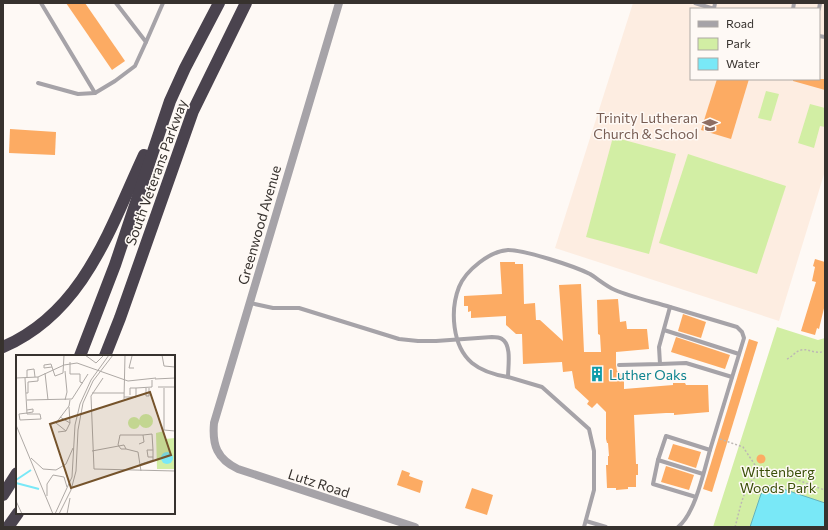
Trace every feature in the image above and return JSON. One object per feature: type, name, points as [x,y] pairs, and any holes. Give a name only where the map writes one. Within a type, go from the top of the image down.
[{"type":"highway","name":"South Veterans Parkway","points":[[80,355],[113,272],[170,101],[185,68],[219,3]]},
{"type":"highway","name":"South Veterans Parkway","points":[[105,355],[120,318],[193,111],[246,3]]},
{"type":"highway","points":[[3,347],[18,341],[44,322],[68,297],[91,267],[108,235],[139,165],[170,101]]},
{"type":"highway","points":[[3,495],[16,475]]},
{"type":"highway","points":[[8,527],[17,514]]},
{"type":"highway","points":[[17,527],[25,514]]},
{"type":"street","name":"Greenwood Avenue","points":[[220,455],[215,446],[213,435],[214,423],[339,3]]},
{"type":"street","name":"Lutz Road","points":[[220,455],[231,466],[247,474],[415,527]]},
{"type":"lane","points":[[41,3],[95,93]]},
{"type":"lane","points":[[116,3],[146,42]]},
{"type":"lane","points":[[38,83],[78,94],[95,93],[115,81],[135,66],[162,3]]},
{"type":"lane","points":[[695,3],[714,8],[715,3]]},
{"type":"lane","points":[[584,527],[594,490],[594,450],[589,429],[542,387],[481,369],[471,362],[464,354],[457,339],[455,308],[460,286],[470,271],[487,257],[497,252],[509,250],[532,254],[588,273],[615,290],[737,327],[742,332],[744,338],[696,498],[690,513],[683,524],[678,527]]},
{"type":"lane","points":[[250,303],[273,308],[300,308],[399,339],[418,341],[492,337],[501,338],[506,344],[508,351],[508,377]]},
{"type":"lane","points":[[660,364],[659,346],[670,307]]},
{"type":"lane","points":[[664,330],[739,354]]},
{"type":"lane","points":[[619,365],[686,363],[732,377]]},
{"type":"lane","points":[[696,498],[653,484],[658,460],[666,436],[710,450]]},
{"type":"lane","points":[[658,460],[702,474]]},
{"type":"lane","points":[[586,521],[606,527]]},
{"type":"path","points":[[787,359],[803,350],[814,353],[825,351]]},
{"type":"path","points":[[714,438],[743,447],[761,474]]},
{"type":"path","points":[[735,527],[747,489],[751,482],[761,474],[769,472],[825,490]]},
{"type":"shaded area","name":"Trinity Lutheran Church & School","points":[[633,3],[825,3],[825,171],[779,321],[555,248]]},
{"type":"green space","points":[[766,91],[779,94],[771,121],[758,118]]},
{"type":"green space","points":[[810,104],[825,108],[825,127],[820,126],[814,148],[798,143]]},
{"type":"green space","points":[[613,137],[676,154],[649,254],[586,237]]},
{"type":"green space","points":[[688,154],[786,186],[757,274],[659,243]]},
{"type":"green space","name":"Wittenberg Woods Park","points":[[777,327],[818,340],[825,338],[825,527],[713,527]]},
{"type":"water","points":[[769,486],[774,486],[825,503],[825,527],[750,527],[761,494]]},
{"type":"building","points":[[66,3],[85,3],[125,61],[112,70]]},
{"type":"building","points":[[825,79],[825,90],[793,81]]},
{"type":"building","points":[[717,80],[749,80],[731,139],[701,130]]},
{"type":"building","points":[[10,129],[56,132],[55,155],[9,153]]},
{"type":"building","points":[[815,259],[825,262],[825,304],[819,329],[817,328],[815,335],[801,331],[816,282],[812,281]]},
{"type":"building","name":"Luther Oaks","points":[[500,262],[515,262],[515,264],[523,264],[524,304],[535,303],[536,320],[540,320],[563,341],[559,285],[581,284],[584,352],[601,352],[600,335],[598,334],[597,300],[618,299],[620,322],[626,321],[627,329],[647,329],[649,349],[616,352],[617,371],[624,377],[624,389],[673,385],[673,383],[685,383],[686,385],[708,385],[709,412],[674,415],[674,413],[666,413],[634,415],[636,464],[638,464],[636,487],[616,490],[616,488],[607,488],[606,465],[608,465],[609,456],[608,443],[606,439],[606,412],[597,403],[592,408],[587,404],[589,401],[575,388],[572,371],[563,372],[562,362],[523,364],[522,334],[516,334],[506,325],[506,316],[471,318],[471,311],[468,312],[468,306],[464,306],[464,296],[502,294]]},
{"type":"building","points":[[683,314],[706,322],[701,338],[678,331]]},
{"type":"building","points":[[676,337],[730,355],[725,369],[671,352]]},
{"type":"building","points":[[749,339],[758,342],[712,492],[703,489]]},
{"type":"building","points":[[673,444],[701,452],[696,468],[668,459]]},
{"type":"building","points":[[761,454],[766,459],[761,464],[756,459]]},
{"type":"building","points":[[666,466],[694,475],[689,490],[661,482]]},
{"type":"building","points":[[402,470],[410,473],[409,476],[423,481],[420,493],[397,485]]},
{"type":"building","points":[[472,488],[493,495],[487,515],[465,508]]},
{"type":"place","name":"Trinity Lutheran Church & School","points":[[710,125]]},
{"type":"place","name":"Luther Oaks","points":[[597,374]]}]
